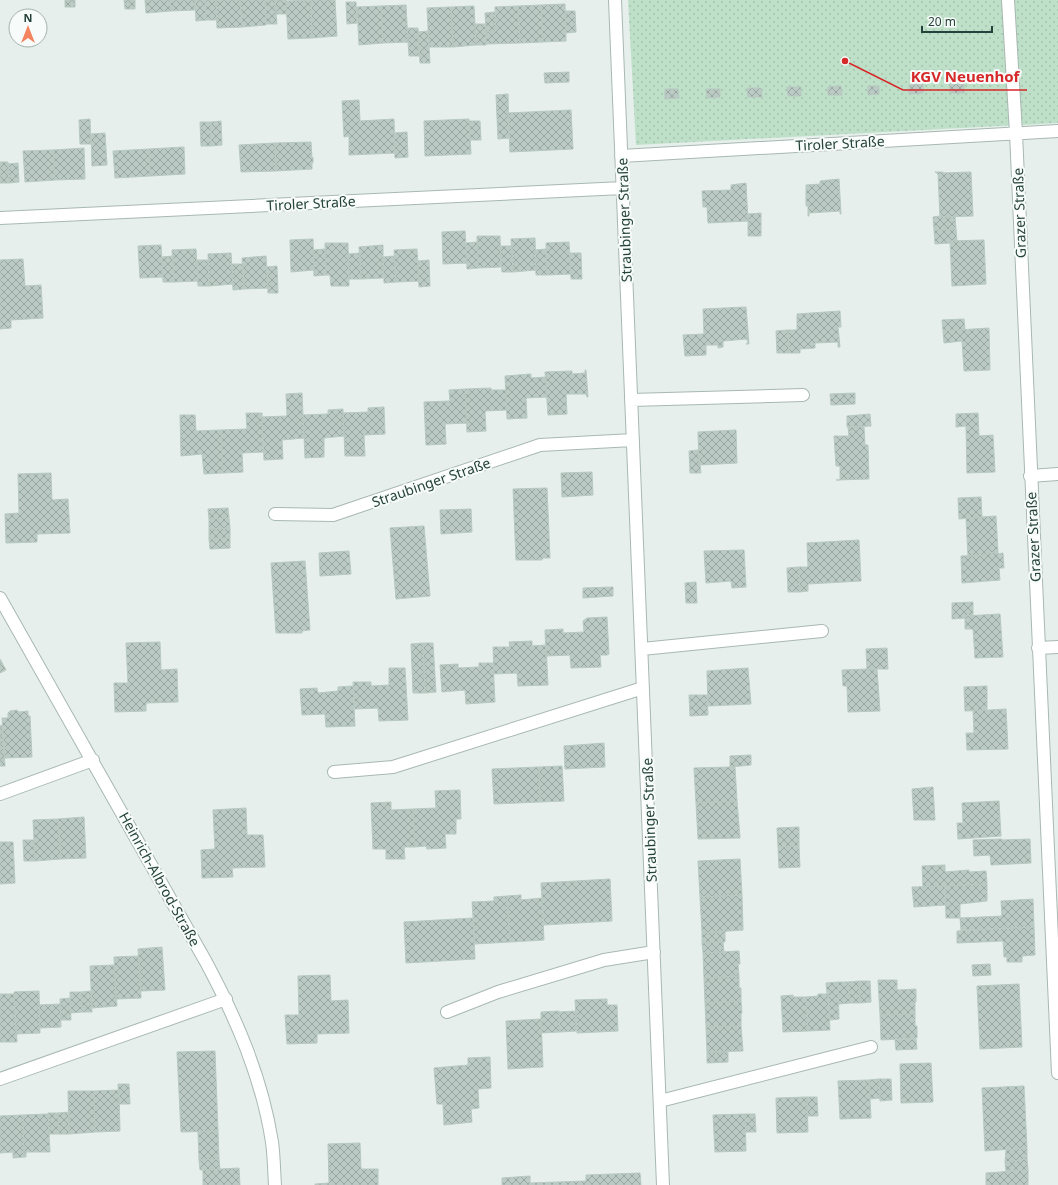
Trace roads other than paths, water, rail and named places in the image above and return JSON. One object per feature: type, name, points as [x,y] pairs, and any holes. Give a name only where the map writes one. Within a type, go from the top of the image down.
[{"type":"street","name":"Straubinger Straße","points":[[615,0],[663,1185]]},
{"type":"street","name":"Grazer Straße","points":[[1008,0],[1016,133],[1038,648],[1056,977],[1058,1073]]},
{"type":"street","name":"Tiroler Straße","points":[[621,156],[1058,131]]},
{"type":"street","name":"Tiroler Straße","points":[[0,218],[623,188]]},
{"type":"street","points":[[631,400],[803,395]]},
{"type":"street","name":"Straubinger Straße","points":[[275,514],[333,515],[540,445],[633,440]]},
{"type":"street","points":[[1030,476],[1058,474]]},
{"type":"street","name":"Heinrich-Albrod-Straße","points":[[0,598],[93,760],[226,999],[245,1044],[259,1084],[272,1143],[274,1185]]},
{"type":"street","points":[[642,649],[822,631]]},
{"type":"street","points":[[1038,648],[1058,647]]},
{"type":"street","points":[[334,772],[392,767],[643,688]]},
{"type":"street","points":[[0,794],[93,760]]},
{"type":"street","points":[[447,1012],[498,992],[604,960],[654,952]]},
{"type":"street","points":[[0,1079],[226,999]]},
{"type":"street","points":[[660,1101],[871,1047]]},
{"type":"place","name":"KGV Neuenhof","points":[[845,61]]}]
